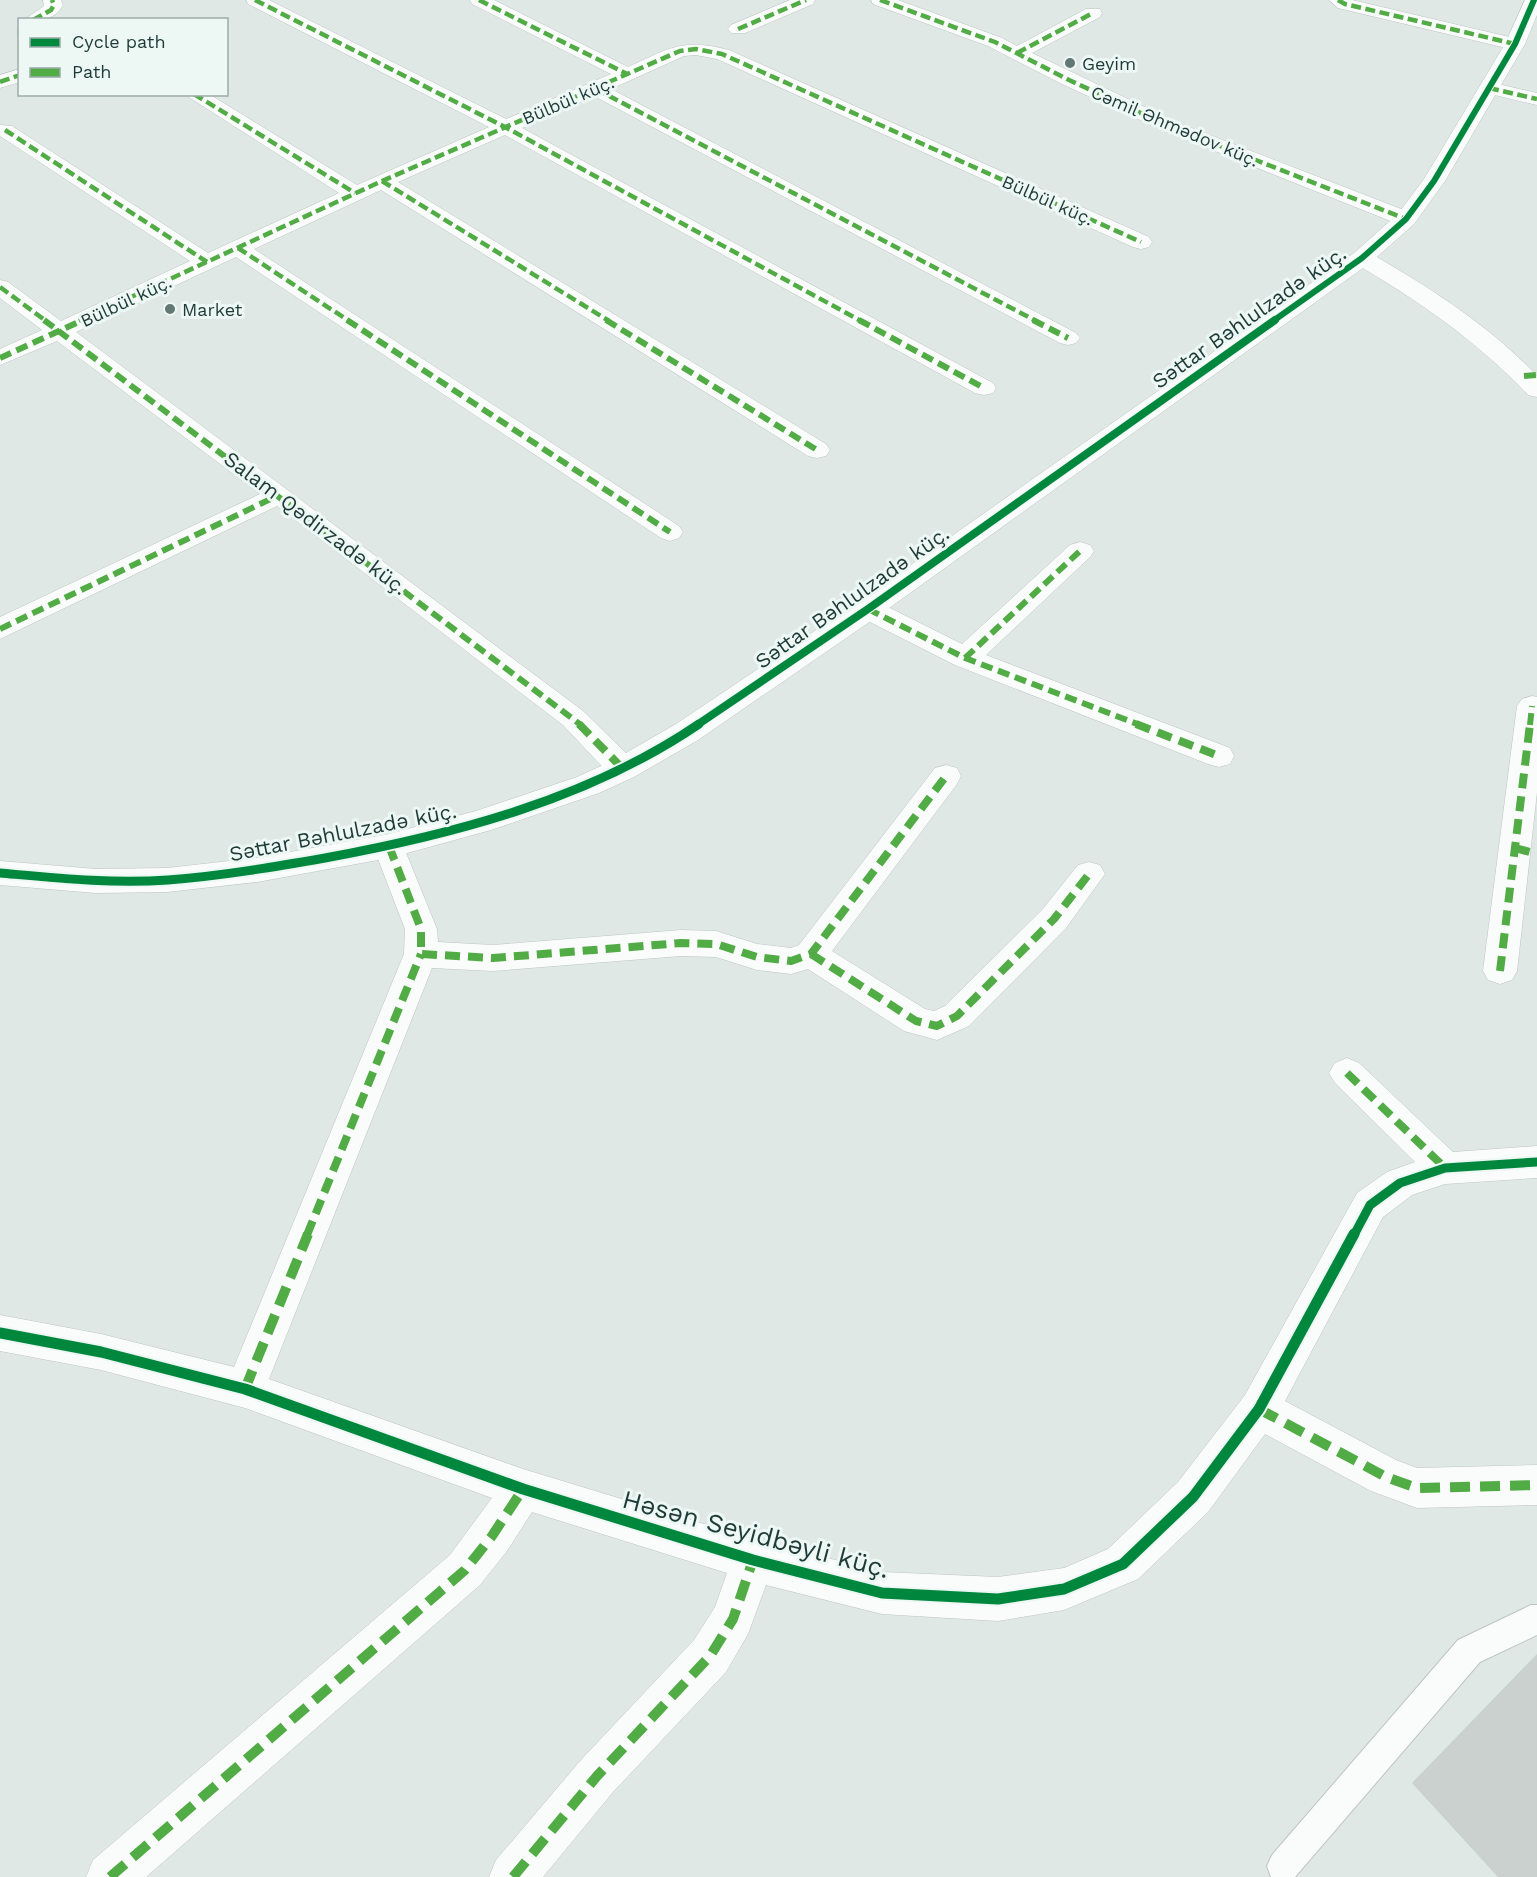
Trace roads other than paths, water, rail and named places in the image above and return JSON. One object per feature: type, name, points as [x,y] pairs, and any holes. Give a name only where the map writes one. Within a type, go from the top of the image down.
[{"type":"street","points":[[37,18],[51,10],[54,5],[52,0]]},
{"type":"street","points":[[255,0],[505,127],[984,388]]},
{"type":"street","points":[[479,0],[627,74]]},
{"type":"street","points":[[738,29],[806,0]]},
{"type":"street","name":"Cəmil Əhmədov küç.","points":[[880,0],[974,34],[1017,53],[1068,81],[1169,126],[1406,219]]},
{"type":"street","points":[[1338,0],[1345,4],[1515,44]]},
{"type":"street","name":"Səttar Bəhlulzadə küç.","points":[[0,873],[96,881],[167,880],[258,870],[389,846],[491,819],[588,785],[622,769],[687,732],[868,609],[1362,258],[1406,219],[1434,181],[1534,10]]},
{"type":"street","points":[[1017,53],[1093,13]]},
{"type":"street","name":"Bülbül küç.","points":[[0,358],[382,181],[681,51],[696,49],[722,54],[1141,242]]},
{"type":"street","points":[[0,82],[18,76]]},
{"type":"street","points":[[596,88],[1068,338]]},
{"type":"street","points":[[1489,88],[1537,99]]},
{"type":"street","points":[[197,96],[355,193]]},
{"type":"street","points":[[5,130],[207,262]]},
{"type":"street","points":[[382,181],[817,450]]},
{"type":"street","points":[[238,248],[670,532]]},
{"type":"street","points":[[1362,258],[1422,293],[1460,319],[1533,381]]},
{"type":"street","name":"Salam Qədirzadə küç.","points":[[0,287],[573,718],[595,738],[622,769]]},
{"type":"street","points":[[0,629],[279,495]]},
{"type":"street","points":[[965,658],[1080,551]]},
{"type":"street","points":[[868,609],[965,658],[1219,756]]},
{"type":"street","points":[[1500,971],[1526,851],[1532,706]]},
{"type":"street","points":[[421,954],[494,958],[681,943],[716,945],[757,957],[791,961],[811,954],[946,776]]},
{"type":"street","points":[[245,1389],[421,954],[420,929],[389,846]]},
{"type":"street","points":[[811,954],[916,1022],[937,1026],[957,1016],[1054,919],[1089,874]]},
{"type":"street","points":[[1347,1073],[1445,1168]]},
{"type":"street","name":"Həsən Seyidbəyli küç.","points":[[0,1333],[100,1352],[245,1389],[523,1489],[753,1560],[882,1593],[998,1599],[1064,1589],[1124,1563],[1193,1497],[1259,1409],[1370,1205],[1400,1183],[1445,1168],[1537,1162]]},
{"type":"street","points":[[1259,1409],[1386,1477],[1418,1488],[1537,1485]]},
{"type":"street","points":[[110,1877],[465,1570],[492,1536],[523,1489]]},
{"type":"street","points":[[513,1877],[597,1776],[710,1656],[733,1619],[753,1560]]},
{"type":"lane","points":[[1284,1873],[1468,1651],[1531,1620],[1537,1620]]},
{"type":"place","name":"Geyim","points":[[1070,63]]},
{"type":"place","name":"Market","points":[[170,309]]}]
